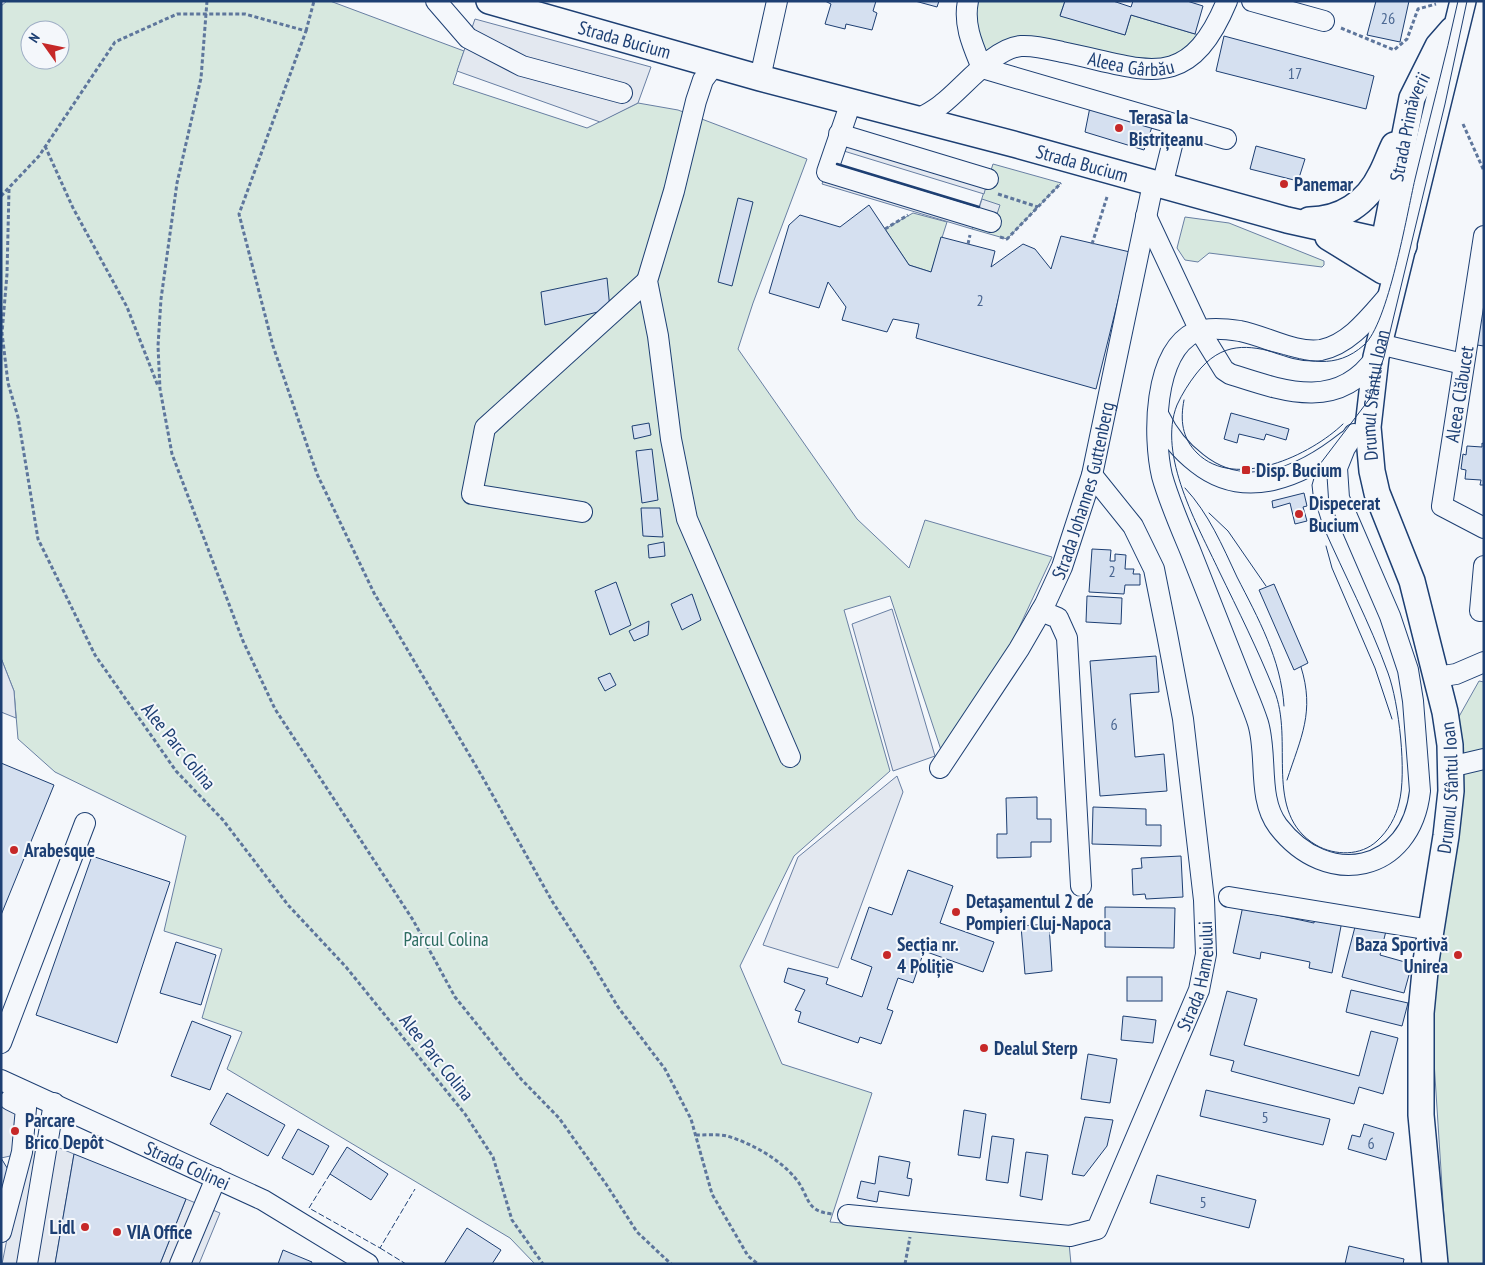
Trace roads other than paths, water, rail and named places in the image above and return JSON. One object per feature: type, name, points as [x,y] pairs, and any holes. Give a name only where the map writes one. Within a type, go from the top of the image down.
[{"type":"main road","name":"Strada Bucium","points":[[489,1],[551,10],[760,78],[1007,142],[1287,220],[1394,244]]},
{"type":"main road","name":"Strada Primăverii","points":[[1394,244],[1412,98],[1438,46],[1460,12]]},
{"type":"main road","name":"Strada Primăverii","points":[[1394,244],[1460,12]]},
{"type":"main road","points":[[1287,220],[1315,220],[1341,215],[1359,204],[1381,175],[1408,120]]},
{"type":"main road","points":[[1287,220],[1328,237],[1387,282]]},
{"type":"main road","name":"Drumul Sfântul Ioan","points":[[1394,244],[1370,409],[1368,444],[1377,493],[1412,581],[1437,678],[1448,729],[1451,790],[1421,1013],[1420,1079],[1425,1166],[1435,1264]]},
{"type":"street","points":[[436,1],[468,38],[522,66],[622,93]]},
{"type":"street","points":[[760,78],[777,1]]},
{"type":"street","points":[[968,1],[965,16],[971,43],[982,68],[1226,139]]},
{"type":"street","name":"Aleea Gârbău","points":[[982,68],[1005,52],[1020,46],[1043,48],[1122,66],[1154,69],[1176,67],[1193,56],[1210,37],[1227,1]]},
{"type":"street","points":[[1252,1],[1324,21]]},
{"type":"street","points":[[1290,11],[1310,1]]},
{"type":"street","points":[[690,56],[696,102]]},
{"type":"street","points":[[715,64],[703,80],[696,102],[674,191],[647,281],[658,336],[671,439],[688,520],[790,757]]},
{"type":"street","points":[[917,120],[942,104],[982,68]]},
{"type":"street","points":[[851,102],[827,172],[991,222]]},
{"type":"street","name":"Strada Johannes Guttenberg","points":[[940,768],[1019,649],[1041,611],[1062,566],[1092,475],[1146,216],[1177,125]]},
{"type":"street","points":[[839,134],[991,186]]},
{"type":"street","points":[[1146,216],[1200,331],[1224,370],[1230,374],[1301,393],[1328,391],[1347,385],[1359,378],[1378,351],[1463,364]]},
{"type":"street","name":"Aleea Clăbucet","points":[[1484,236],[1442,506],[1484,528]]},
{"type":"street","points":[[582,512],[472,494],[485,428],[647,281]]},
{"type":"street","points":[[1370,409],[1345,448],[1337,468],[1339,498],[1390,616],[1408,670],[1413,701],[1420,791],[1412,820],[1404,835],[1393,848],[1368,864],[1345,866],[1333,864],[1304,850],[1278,827],[1269,812],[1258,722],[1166,489],[1156,445],[1159,396],[1169,365],[1186,339],[1200,331],[1236,331],[1302,349],[1322,350],[1342,341],[1354,332],[1387,282]]},
{"type":"street","points":[[1159,416],[1171,439],[1192,459],[1210,473],[1237,483],[1252,483],[1295,473],[1320,461],[1354,434]]},
{"type":"street","name":"Strada Hameiului","points":[[848,1215],[1070,1236],[1097,1230],[1199,990],[1206,954],[1204,900],[1183,719],[1166,625],[1154,570],[1133,526],[1092,475]]},
{"type":"street","points":[[1480,611],[1484,566]]},
{"type":"street","points":[[1041,611],[1058,618],[1067,638],[1081,886]]},
{"type":"street","points":[[1437,678],[1456,674],[1484,662]]},
{"type":"street","points":[[1450,767],[1484,759]]},
{"type":"street","points":[[1,1043],[85,823]]},
{"type":"street","points":[[1228,897],[1431,930]]},
{"type":"street","name":"Strada Colinei","points":[[1,1080],[263,1200],[368,1264]]},
{"type":"street","points":[[1,1232],[22,1152],[26,1108],[10,1100]]},
{"type":"street","points":[[27,1264],[54,1103]]},
{"type":"street","points":[[180,1264],[216,1178]]},
{"type":"tram line","points":[[1458,1],[1396,267],[1381,315],[1373,333],[1364,345],[1343,358],[1321,361],[1300,359],[1257,348],[1236,348],[1216,355],[1196,374],[1186,389],[1177,405],[1172,425],[1172,446],[1176,468],[1191,512],[1248,630],[1274,690],[1280,710],[1285,795],[1290,814],[1300,831],[1316,845],[1339,853],[1356,852],[1371,846],[1385,833],[1391,824],[1398,808],[1401,790],[1401,738],[1388,673],[1365,617],[1323,526],[1312,485],[1317,468],[1371,397],[1384,357],[1445,104],[1467,1]]},
{"type":"tram line","points":[[1184,400],[1183,428],[1192,447],[1197,453],[1213,464],[1231,469],[1251,469],[1293,457],[1329,436],[1343,424]]},
{"type":"tram line","points":[[1185,488],[1201,508],[1214,530],[1260,623],[1278,672],[1284,706]]},
{"type":"tram line","points":[[1209,513],[1228,531],[1266,586]]},
{"type":"tram line","points":[[1326,546],[1332,568],[1375,668],[1392,719]]},
{"type":"tram line","points":[[1287,780],[1301,737],[1306,711],[1307,698],[1301,667]]},
{"type":"place","name":"Terasa la Bistrițeanu","points":[[1119,128]]},
{"type":"place","name":"Panemar","points":[[1284,184]]},
{"type":"place","name":"Disp. Bucium","points":[[1246,470]]},
{"type":"place","name":"Dispecerat Bucium","points":[[1299,514]]},
{"type":"place","name":"Arabesque","points":[[14,850]]},
{"type":"place","name":"Detașamentul 2 de Pompieri Cluj-Napoca","points":[[956,912]]},
{"type":"place","name":"Secția nr. 4 Poliție","points":[[887,955]]},
{"type":"place","name":"Baza Sportivă Unirea","points":[[1458,955]]},
{"type":"place","name":"Dealul Sterp","points":[[984,1048]]},
{"type":"place","name":"Parcare Brico Depôt","points":[[15,1131]]},
{"type":"place","name":"Lidl","points":[[85,1227]]},
{"type":"place","name":"VIA Office","points":[[117,1232]]},
{"type":"park label","name":"Parcul Colina","points":[[446,939]]}]
